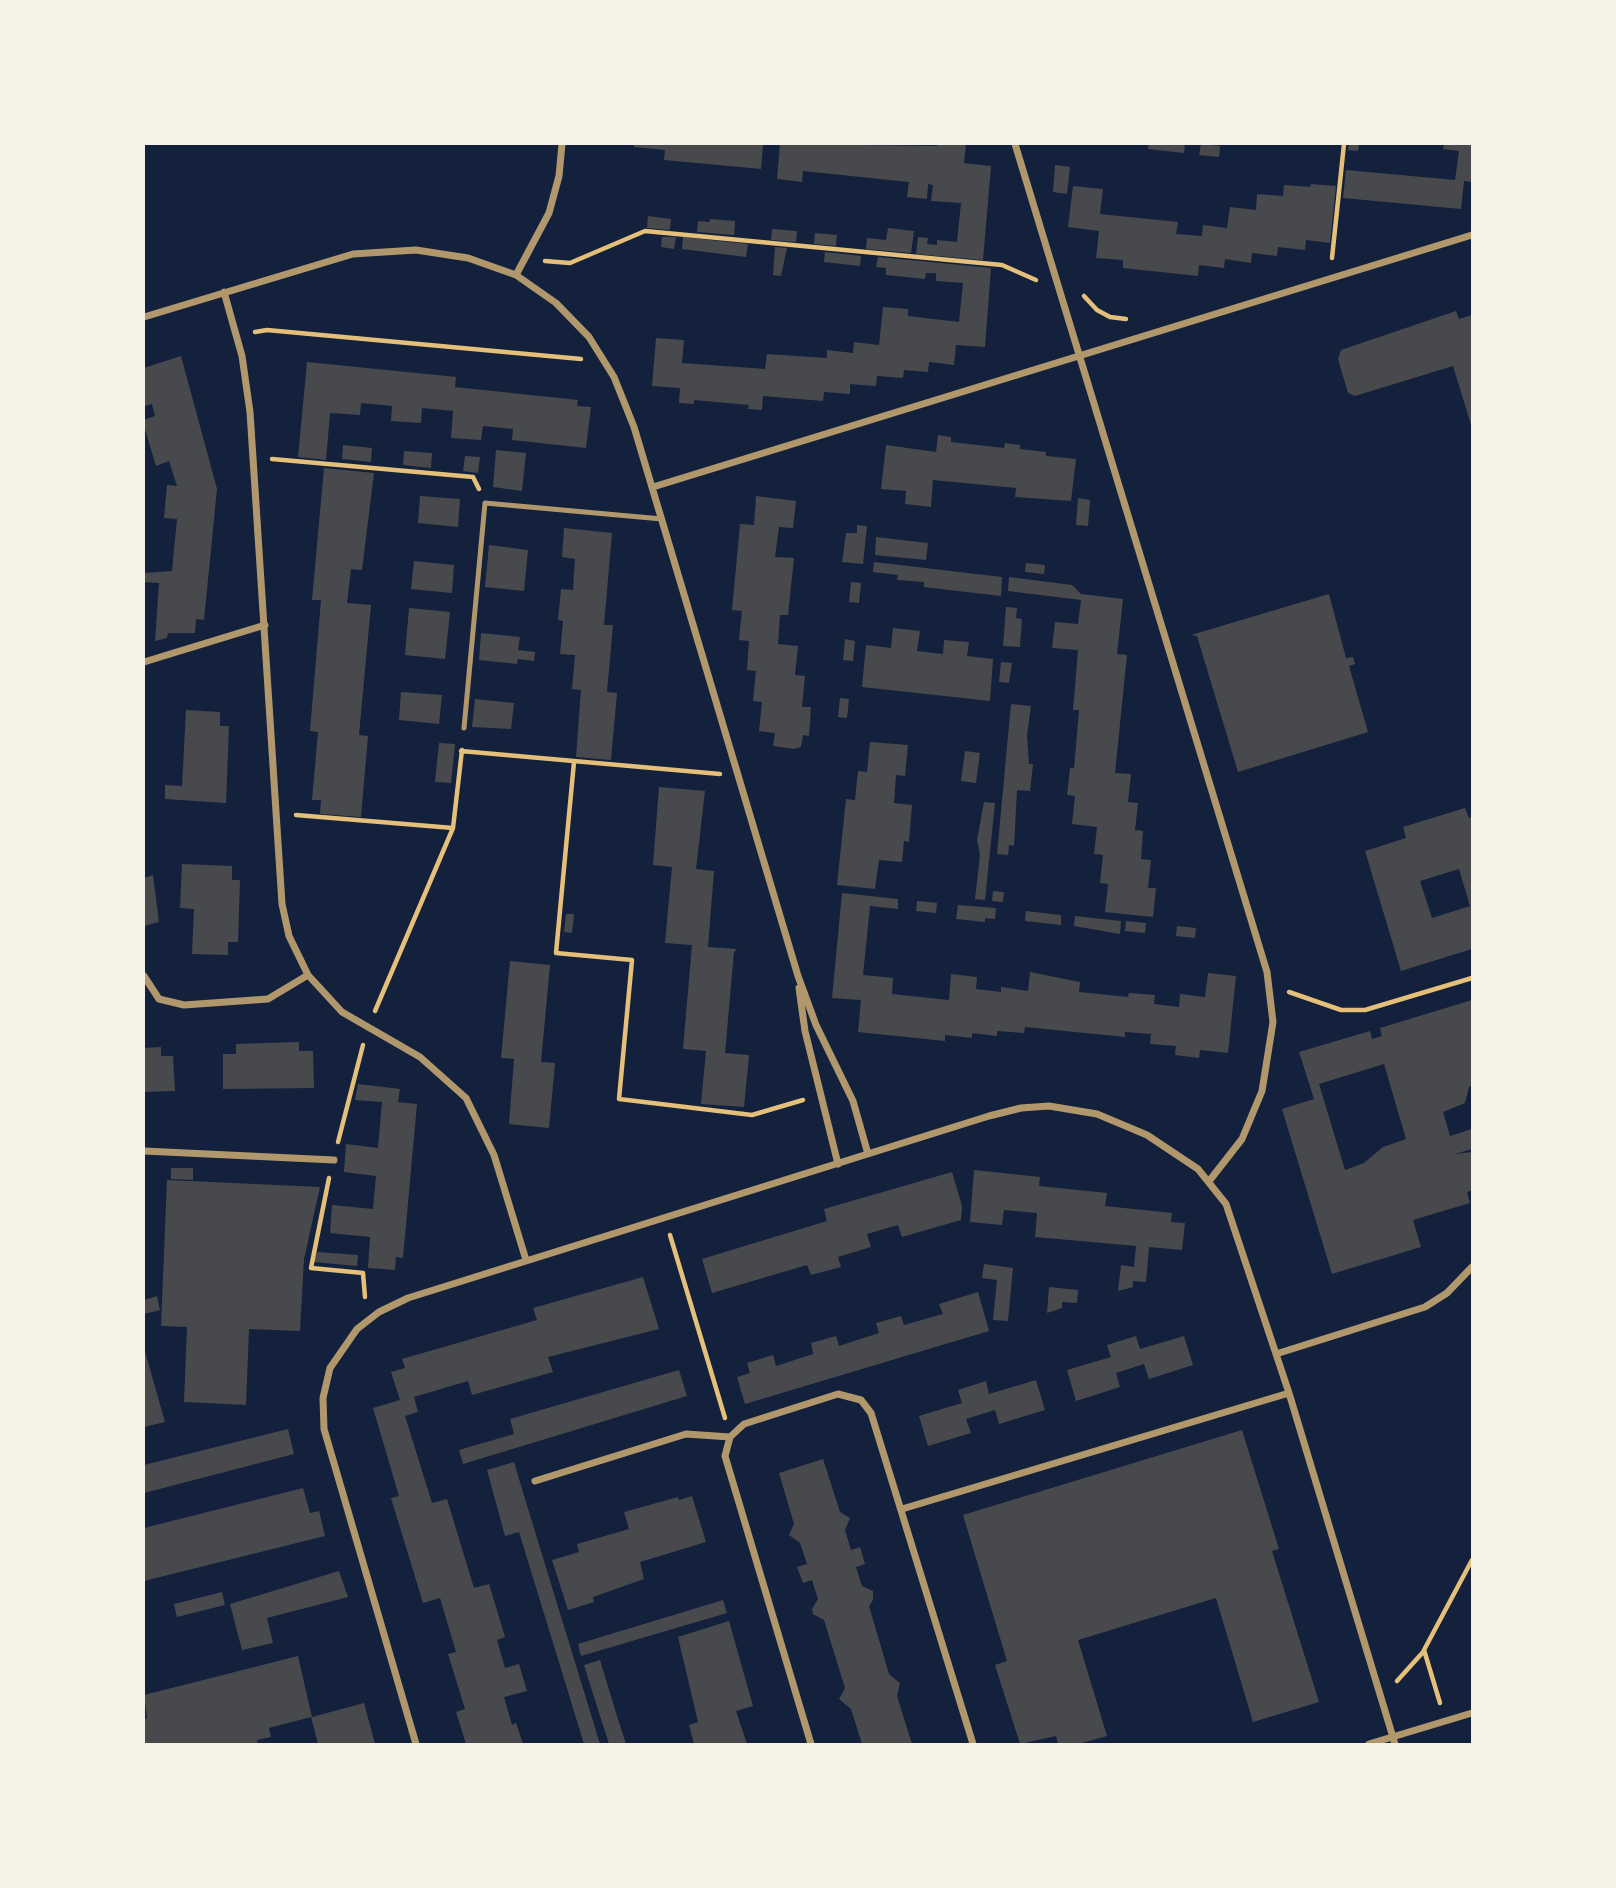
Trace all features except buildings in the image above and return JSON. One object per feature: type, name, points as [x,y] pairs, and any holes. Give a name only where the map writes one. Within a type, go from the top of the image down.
[{"type":"street","points":[[516,275],[527,259],[549,213],[559,177],[562,144]]},
{"type":"street","points":[[1015,144],[1270,989],[1271,1040],[1262,1091],[1242,1139],[1210,1180]]},
{"type":"street","points":[[653,487],[1472,235]]},
{"type":"street","points":[[144,317],[337,258],[385,250],[449,254],[487,263],[516,275],[556,303],[599,350],[621,391],[653,487],[798,976],[816,1025],[853,1101],[868,1154]]},
{"type":"street","points":[[225,292],[237,336],[248,395],[285,920],[294,950],[308,975],[342,1012],[427,1062],[466,1098],[494,1155],[526,1261]]},
{"type":"street","points":[[144,662],[265,625]]},
{"type":"street","points":[[144,976],[159,999],[184,1005],[268,999],[308,975]]},
{"type":"street","points":[[798,976],[805,1031],[838,1164]]},
{"type":"street","points":[[416,1745],[324,1429],[323,1398],[330,1368],[346,1341],[368,1320],[408,1298],[997,1114],[1049,1106],[1097,1114],[1147,1135],[1175,1152],[1210,1180],[1233,1218],[1394,1741]]},
{"type":"street","points":[[144,1151],[334,1160]]},
{"type":"street","points":[[1276,1354],[1425,1307],[1447,1293],[1472,1267]]},
{"type":"street","points":[[902,1509],[1289,1393]]},
{"type":"street","points":[[811,1745],[726,1463],[730,1437],[738,1427],[753,1419],[830,1395],[853,1396],[871,1413],[973,1745]]},
{"type":"street","points":[[535,1481],[686,1434],[730,1437]]},
{"type":"street","points":[[1368,1745],[1394,1741],[1472,1713]]},
{"type":"lane","points":[[464,728],[485,503],[662,519]]},
{"type":"path","points":[[1321,261],[1334,257],[1344,144]]},
{"type":"path","points":[[527,259],[570,263],[645,231],[1002,265],[1057,289],[1078,284],[1086,300],[1097,310],[1110,317],[1131,319]]},
{"type":"path","points":[[237,336],[267,330],[569,358],[583,360],[590,369]]},
{"type":"path","points":[[254,457],[473,477],[485,503]]},
{"type":"path","points":[[368,1320],[363,1273],[311,1268],[334,1160],[368,1028],[453,828],[464,728]]},
{"type":"path","points":[[461,751],[738,776]]},
{"type":"path","points":[[574,762],[556,953],[632,960],[619,1099],[751,1115],[821,1095]]},
{"type":"path","points":[[277,813],[453,828]]},
{"type":"path","points":[[1270,989],[1302,994],[1341,1010],[1365,1010],[1472,978]]},
{"type":"path","points":[[664,1217],[730,1437]]},
{"type":"path","points":[[1380,1698],[1424,1650],[1472,1560]]},
{"type":"path","points":[[1424,1650],[1446,1721]]}]
